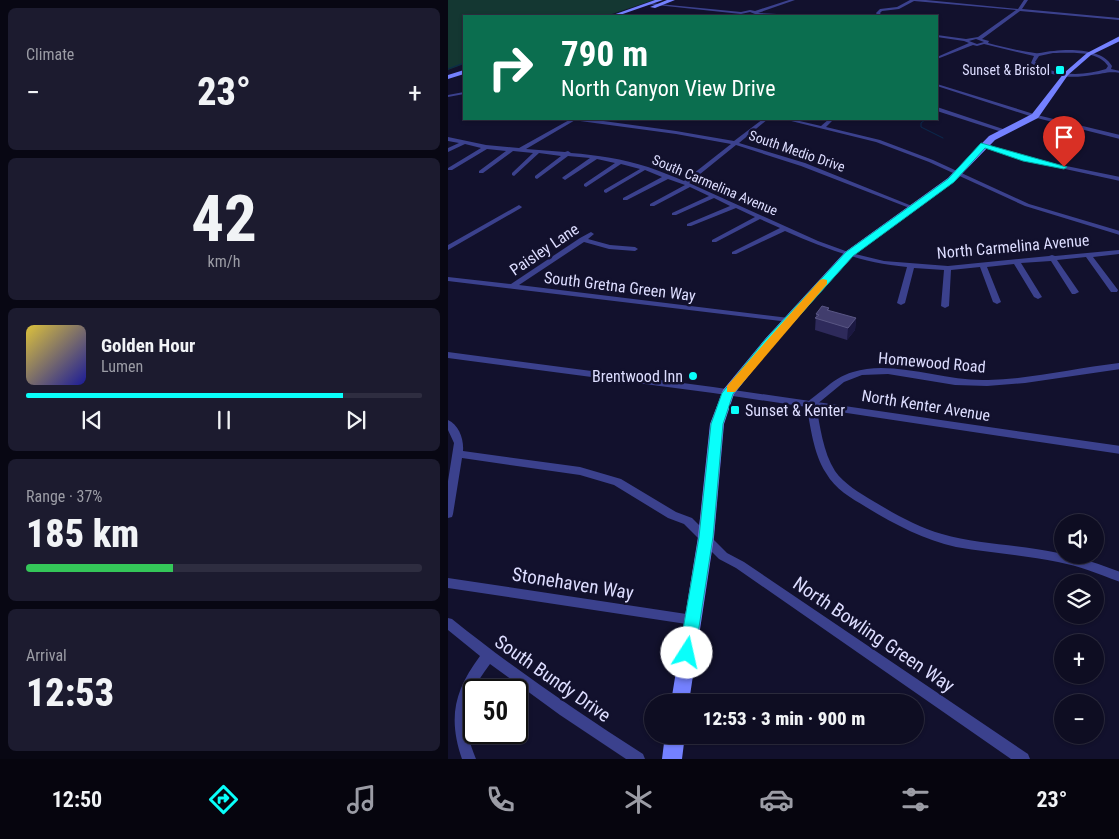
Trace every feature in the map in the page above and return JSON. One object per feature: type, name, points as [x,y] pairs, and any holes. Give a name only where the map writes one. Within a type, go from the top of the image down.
[{"type":"main road","points":[[616,15],[660,0]]},
{"type":"main road","points":[[628,15],[672,0]]},
{"type":"main road","points":[[681,694],[706,537],[717,424],[728,393],[789,320],[849,254],[914,208],[957,174],[984,145],[1004,131],[1035,116],[1066,74],[1089,54],[1120,38]]},
{"type":"main road","points":[[448,73],[463,67]]},
{"type":"main road","points":[[448,77],[463,72]]},
{"type":"main road","points":[[672,759],[674,744]]},
{"type":"street","points":[[754,15],[793,0]]},
{"type":"street","points":[[885,15],[896,13],[899,10],[898,8],[914,0],[1120,19]]},
{"type":"street","points":[[980,38],[1019,10],[1026,0]]},
{"type":"street","points":[[648,4],[744,15],[757,13],[773,15]]},
{"type":"street","points":[[938,34],[966,40],[980,38],[987,40],[986,44]]},
{"type":"street","points":[[966,40],[971,44]]},
{"type":"street","points":[[938,58],[971,44],[986,44],[1037,55],[1063,52],[1089,54],[1108,62],[1108,70]]},
{"type":"street","points":[[1037,55],[1033,62],[1036,66],[1066,74],[1087,75],[1108,70],[1120,72]]},
{"type":"street","points":[[938,86],[1035,116],[1120,137]]},
{"type":"street","points":[[448,96],[463,93]]},
{"type":"street","points":[[938,109],[1004,131]]},
{"type":"street","points":[[481,172],[516,150],[572,120]]},
{"type":"street","name":"South Medio Drive","points":[[587,120],[675,132],[735,144],[790,160],[914,208]]},
{"type":"street","points":[[652,205],[687,184],[765,120]]},
{"type":"street","points":[[799,120],[911,152],[1034,207],[1120,233]]},
{"type":"street","points":[[824,126],[831,120]]},
{"type":"street","name":"South Carmelina Avenue","points":[[448,139],[486,147],[596,157],[645,168],[687,184],[759,217],[849,254]]},
{"type":"street","points":[[448,150],[463,143]]},
{"type":"street","points":[[984,145],[1026,159],[1120,179]]},
{"type":"street","points":[[450,169],[486,147]]},
{"type":"street","points":[[514,174],[538,151]]},
{"type":"street","points":[[537,177],[568,153]]},
{"type":"street","points":[[565,178],[596,157]]},
{"type":"street","points":[[586,185],[621,162]]},
{"type":"street","points":[[606,192],[645,168]]},
{"type":"street","points":[[625,199],[668,176]]},
{"type":"street","points":[[674,214],[713,196]]},
{"type":"street","points":[[448,248],[519,206]]},
{"type":"street","points":[[689,226],[735,206]]},
{"type":"street","points":[[714,241],[759,217]]},
{"type":"street","points":[[734,253],[785,228]]},
{"type":"street","name":"Paisley Lane","points":[[512,287],[591,234]]},
{"type":"street","points":[[582,239],[609,247],[635,249]]},
{"type":"street","name":"North Carmelina Avenue","points":[[849,254],[884,263],[911,267],[948,268],[1120,252]]},
{"type":"street","points":[[1086,254],[1114,290]]},
{"type":"street","points":[[1052,257],[1075,292]]},
{"type":"street","points":[[1016,261],[1038,297]]},
{"type":"street","points":[[983,265],[997,302]]},
{"type":"street","points":[[901,303],[911,267]]},
{"type":"street","points":[[945,306],[948,268]]},
{"type":"street","name":"South Gretna Green Way","points":[[448,279],[789,320]]},
{"type":"street","name":"North Kenter Avenue","points":[[448,355],[811,404],[1120,450]]},
{"type":"street","name":"Homewood Road","points":[[811,404],[844,378],[861,372],[881,370],[968,383],[1020,381],[1120,366]]},
{"type":"street","points":[[811,404],[823,456],[830,472],[847,488],[896,520],[925,533],[955,542],[1042,553],[1072,560],[1120,577]]},
{"type":"street","points":[[448,423],[455,432],[459,443],[458,454],[451,474],[448,514]]},
{"type":"street","name":"North Bowling Green Way","points":[[458,454],[580,471],[603,476],[616,482],[672,515],[688,521],[723,556],[740,565],[1023,759]]},
{"type":"street","name":"Stonehaven Way","points":[[448,583],[692,620]]},
{"type":"street","name":"South Bundy Drive","points":[[448,623],[488,656],[572,716],[638,759]]},
{"type":"street","points":[[469,759],[458,748],[450,731],[452,712],[462,688],[488,656]]},
{"type":"green space","points":[[448,0],[654,0],[609,15],[463,15],[463,64],[448,70]]},
{"type":"building","points":[[822,306],[829,308],[827,310],[856,318],[848,328],[815,318],[819,315],[816,314]]},
{"type":"waterway","points":[[448,69],[463,63]]},
{"type":"waterway","points":[[925,120],[921,123],[921,127],[943,138]]},
{"type":"slow traffic","points":[[731,389],[769,342],[823,282]]},
{"type":"place","name":"Sunset & Bristol","points":[[1060,70]]},
{"type":"place","name":"Brentwood Inn","points":[[693,376]]},
{"type":"place","name":"Sunset & Kenter","points":[[735,410]]},
{"type":"route","points":[[687,653],[706,537],[717,424],[728,393],[769,342],[849,254],[951,180],[984,145],[1026,159],[1064,167]]}]
